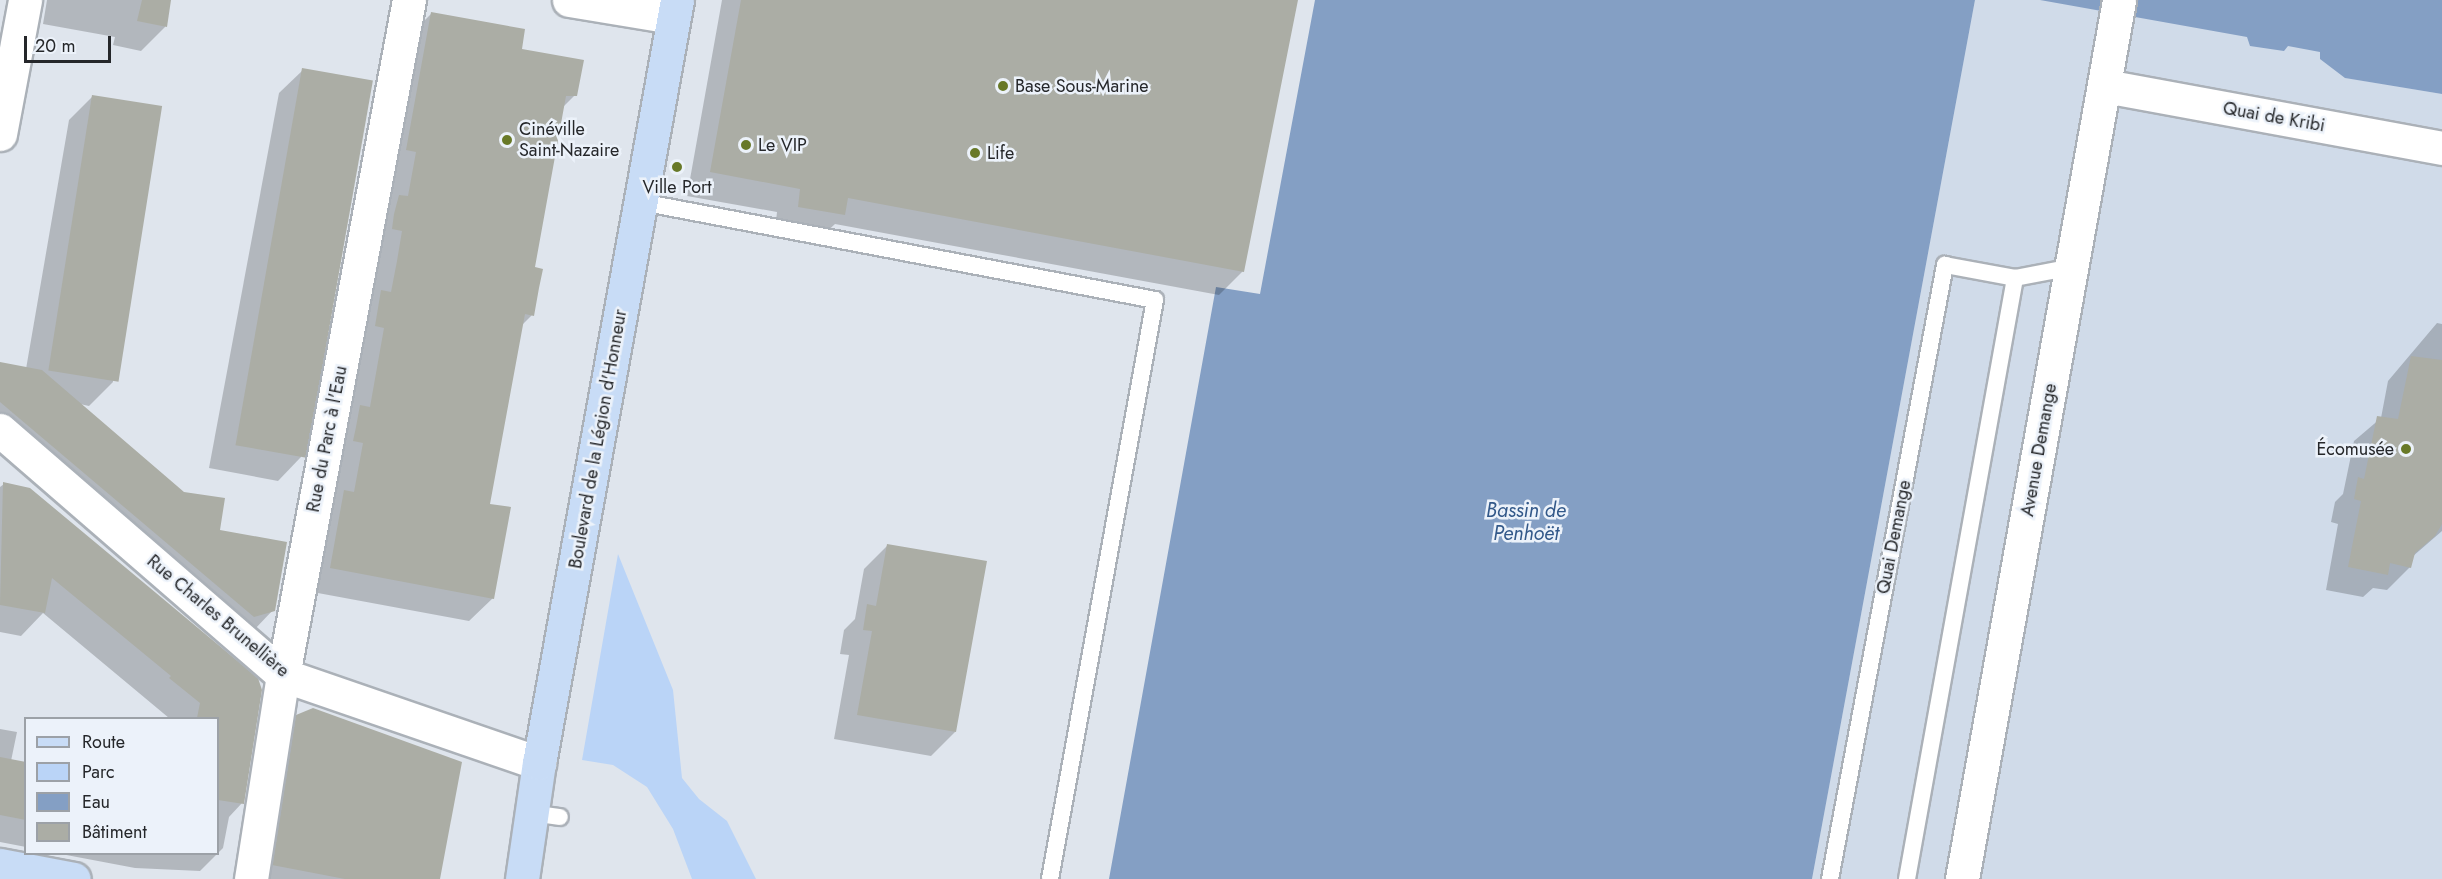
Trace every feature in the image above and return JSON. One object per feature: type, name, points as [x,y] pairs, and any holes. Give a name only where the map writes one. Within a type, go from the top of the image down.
[{"type":"main road","name":"Boulevard de la Légion d'Honneur","points":[[522,879],[545,815],[539,763],[675,8]]},
{"type":"main road","points":[[0,865],[74,879]]},
{"type":"street","points":[[0,134],[25,0]]},
{"type":"street","name":"Rue du Parc à l'Eau","points":[[250,879],[283,675],[409,0]]},
{"type":"street","points":[[569,0],[675,8]]},
{"type":"street","name":"Avenue Demange","points":[[1962,879],[2118,10]]},
{"type":"street","name":"Quai de Kribi","points":[[2105,86],[2442,148]]},
{"type":"street","name":"Rue Charles Brunellière","points":[[0,430],[283,675],[539,763]]},
{"type":"lane","points":[[641,202],[1155,300],[1050,879]]},
{"type":"lane","name":"Quai Demange","points":[[1830,879],[1945,265],[2015,278]]},
{"type":"lane","points":[[1907,879],[2015,278],[2072,267]]},
{"type":"shaded area","points":[[1975,0],[2329,0],[2346,78],[2442,94],[2442,879],[1812,879]]},
{"type":"green space","points":[[618,554],[673,690],[682,778],[699,799],[727,821],[756,879],[692,879],[673,829],[647,787],[613,765],[582,760]]},
{"type":"water","name":"Bassin de Penhoët","points":[[1315,0],[1975,0],[1812,879],[1109,879],[1216,287],[1260,294]]},
{"type":"water","points":[[2040,0],[2442,0],[2442,94],[2345,78],[2320,59],[2320,52],[2288,46],[2284,51],[2250,46],[2247,37]]},
{"type":"building","points":[[142,0],[171,0],[167,27],[137,21]]},
{"type":"building","name":"Base Sous-Marine","points":[[741,0],[1298,0],[1244,272],[848,198],[845,215],[798,207],[800,189],[710,172]]},
{"type":"building","points":[[431,12],[525,29],[522,49],[584,60],[577,96],[566,96],[535,267],[543,269],[534,316],[525,314],[490,504],[511,507],[494,599],[330,568],[344,490],[354,492],[363,443],[353,441],[360,405],[370,407],[384,328],[375,326],[381,290],[391,292],[397,261],[402,231],[392,229],[394,214],[399,195],[408,196],[416,152],[406,150]]},
{"type":"building","points":[[302,68],[373,81],[306,458],[235,445]]},
{"type":"building","points":[[92,95],[162,106],[118,382],[48,371]]},
{"type":"building","name":"Écomusée","points":[[2411,356],[2442,360],[2442,524],[2435,536],[2415,553],[2411,568],[2390,563],[2388,575],[2348,567],[2361,501],[2354,499],[2358,477],[2364,479],[2377,416],[2398,419]]},
{"type":"building","points":[[0,362],[42,370],[184,492],[225,498],[220,530],[287,542],[275,611],[254,617],[0,402]]},
{"type":"building","points":[[3,482],[30,488],[258,678],[262,690],[244,804],[219,800],[219,717],[197,717],[200,703],[169,678],[171,676],[52,578],[45,613],[0,605]]},
{"type":"building","points":[[887,544],[987,561],[956,732],[857,715],[872,631],[863,630],[867,604],[876,606]]},
{"type":"building","points":[[313,708],[462,762],[440,879],[345,879],[272,865],[296,715]]},
{"type":"building","points":[[0,757],[24,762],[24,820],[0,815]]},
{"type":"place","name":"Base Sous-Marine","points":[[1003,86]]},
{"type":"place","name":"Cinéville Saint-Nazaire","points":[[507,140]]},
{"type":"place","name":"Le VIP","points":[[746,145]]},
{"type":"place","name":"Life","points":[[975,153]]},
{"type":"place","name":"Ville Port","points":[[677,167]]},
{"type":"place","name":"Écomusée","points":[[2406,449]]}]
